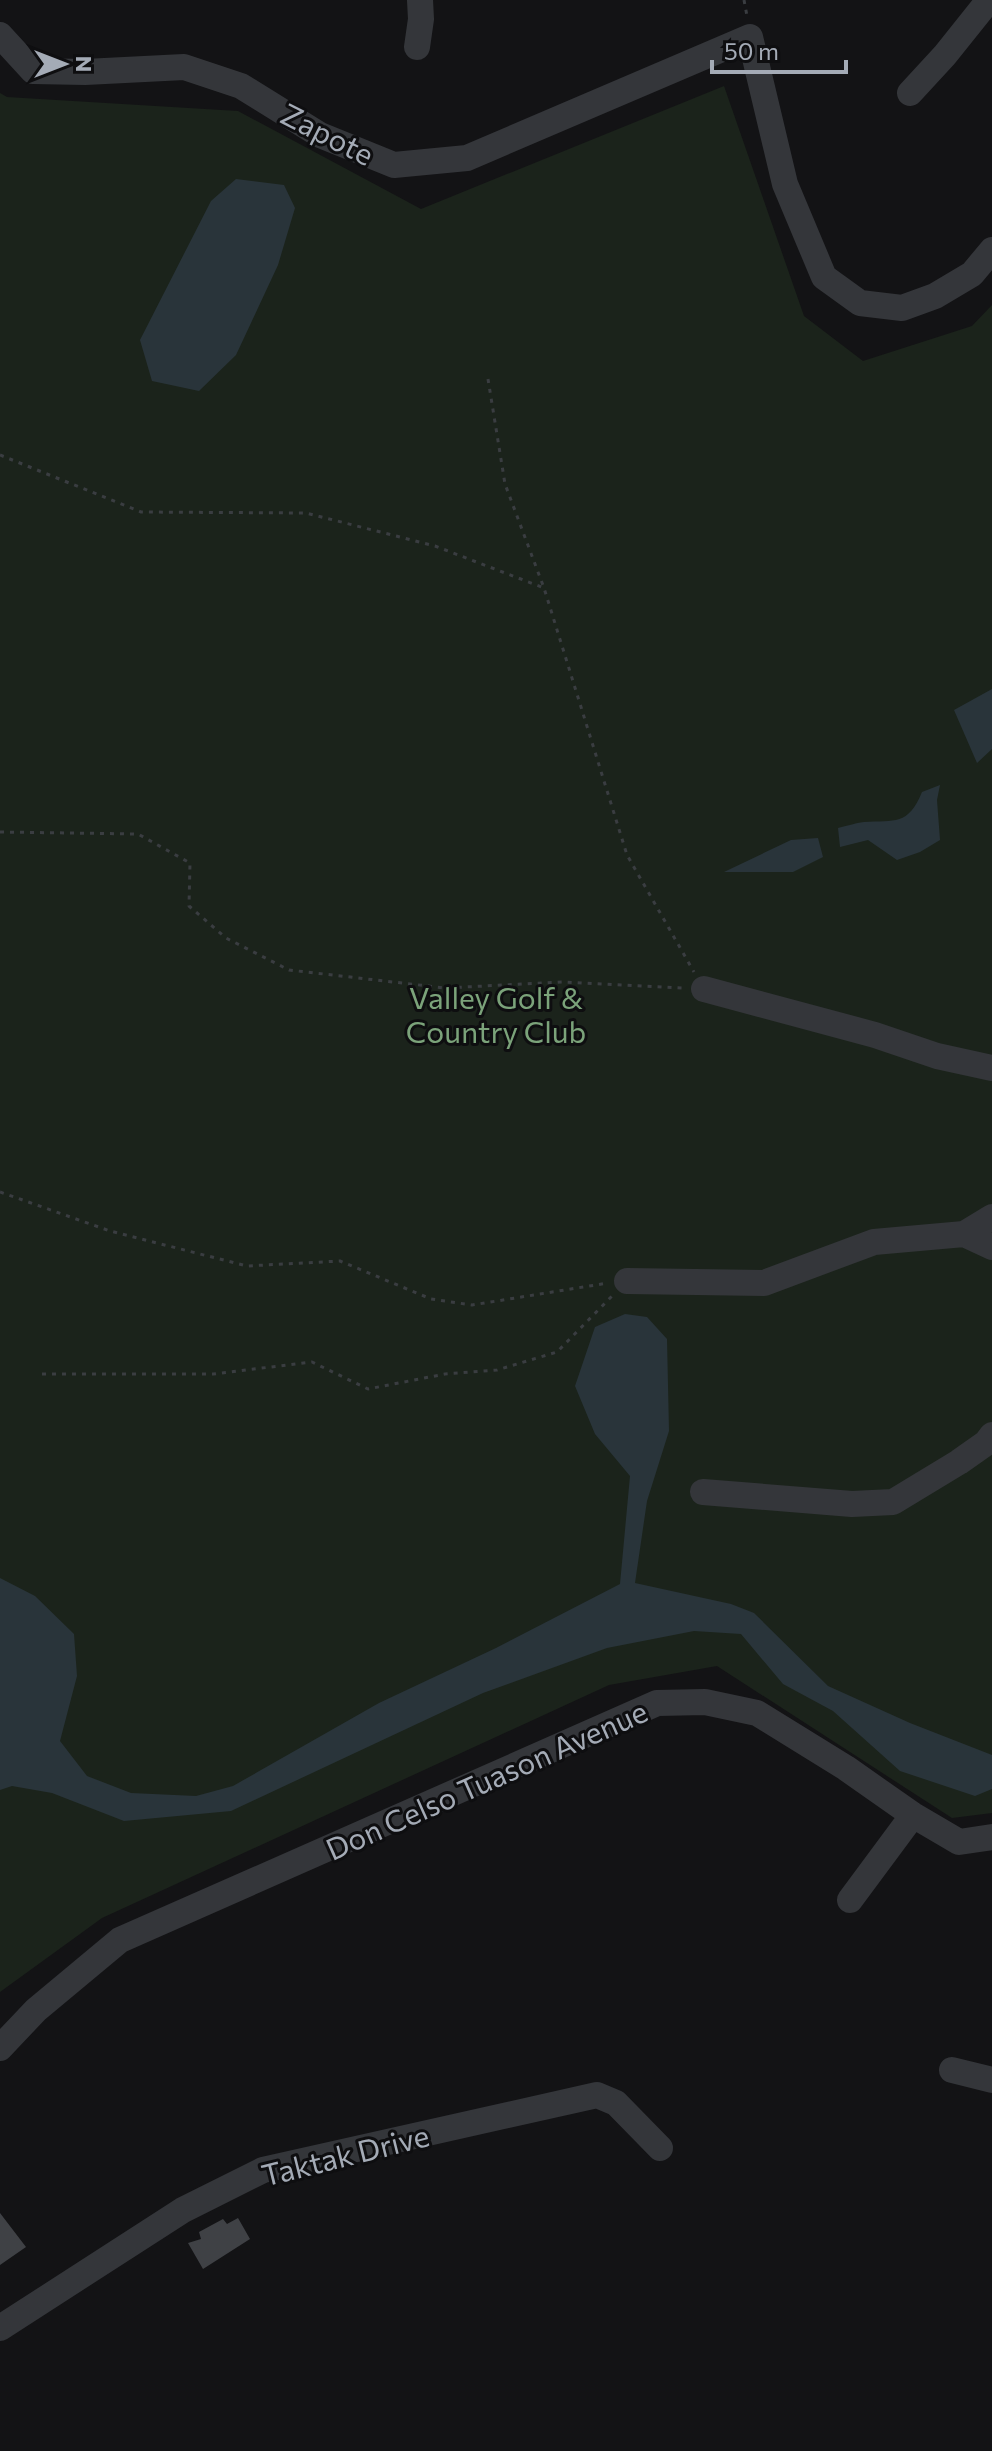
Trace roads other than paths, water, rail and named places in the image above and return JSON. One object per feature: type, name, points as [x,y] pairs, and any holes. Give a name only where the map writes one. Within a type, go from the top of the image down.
[{"type":"street","points":[[417,47],[420,0]]},
{"type":"street","points":[[910,93],[989,0]]},
{"type":"street","name":"Zapote","points":[[0,35],[33,71],[184,67],[241,86],[320,135],[394,165],[467,158],[750,37],[785,184],[824,277],[860,303],[902,308],[935,296],[972,274],[992,250]]},
{"type":"street","points":[[704,989],[875,1035],[937,1056],[992,1068]]},
{"type":"street","points":[[627,1281],[764,1283],[874,1242],[964,1234],[992,1217]]},
{"type":"street","points":[[964,1234],[992,1247]]},
{"type":"street","points":[[703,1492],[852,1504],[893,1502],[959,1462],[992,1435]]},
{"type":"street","name":"Don Celso Tuason Avenue","points":[[0,2048],[36,2010],[120,1940],[657,1703],[705,1702],[757,1713],[959,1842],[992,1837]]},
{"type":"street","points":[[850,1900],[913,1815]]},
{"type":"street","points":[[952,2070],[992,2080]]},
{"type":"street","name":"Taktak Drive","points":[[0,2328],[183,2210],[263,2170],[597,2095],[616,2103],[660,2148]]},
{"type":"park label","name":"Valley Golf & Country Club","points":[[496,1013]]}]
